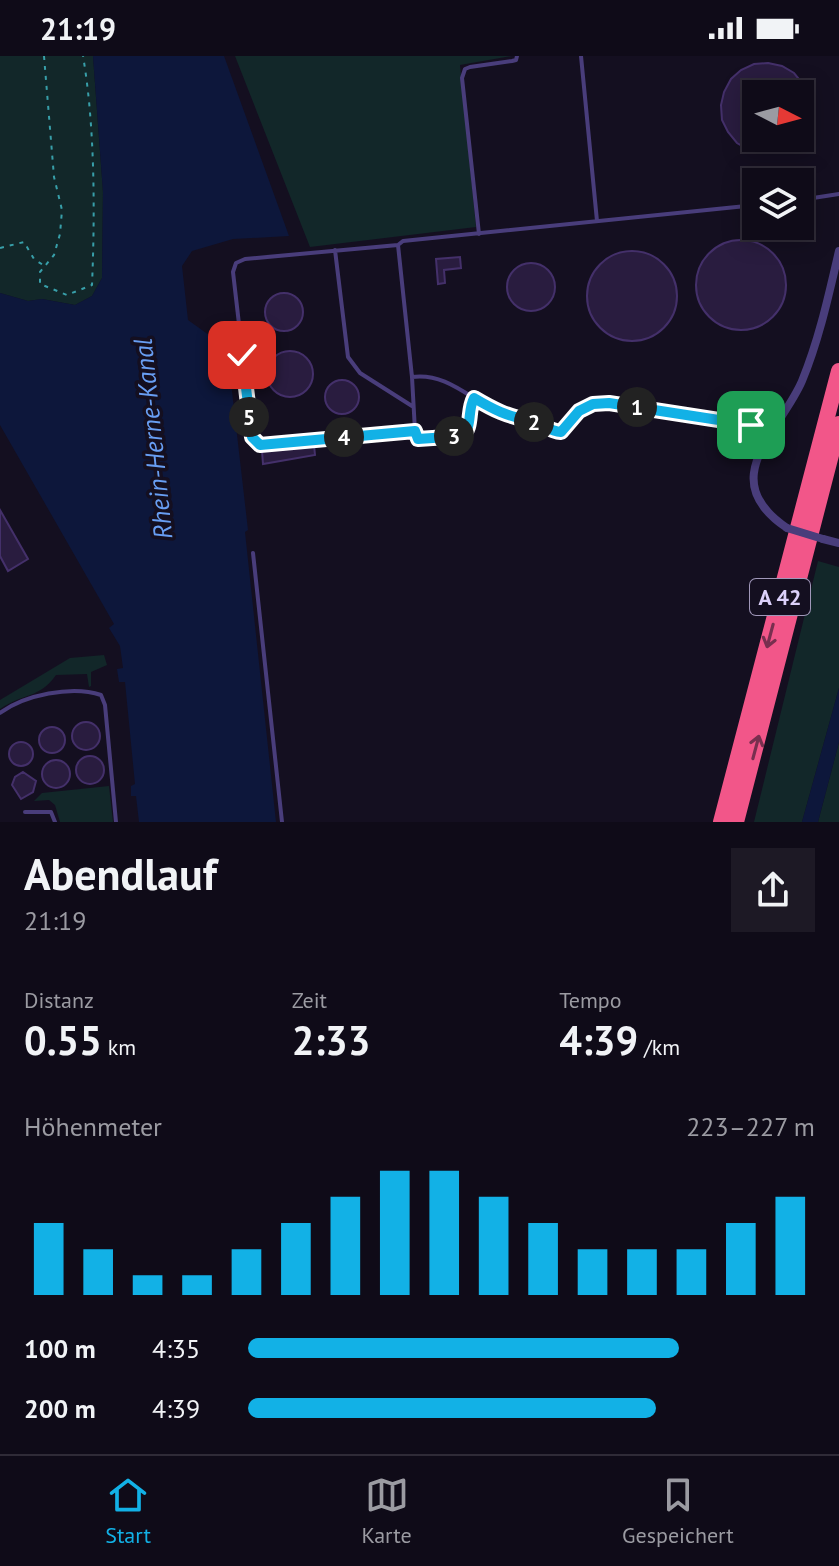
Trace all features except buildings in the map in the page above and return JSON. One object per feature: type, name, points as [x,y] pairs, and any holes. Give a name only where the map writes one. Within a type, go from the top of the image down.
[{"type":"highway","name":"A 42","points":[[721,822],[839,371]]},
{"type":"highway","name":"A 42","points":[[736,822],[839,424]]},
{"type":"street","points":[[839,251],[801,383],[768,434],[757,459],[754,482],[766,512],[787,528],[839,543]]},
{"type":"street","points":[[568,423],[586,407],[609,403],[740,422],[768,434]]},
{"type":"lane","points":[[479,234],[462,78],[465,69],[470,67],[512,61],[517,56]]},
{"type":"lane","points":[[581,56],[597,221]]},
{"type":"lane","points":[[814,198],[839,194]]},
{"type":"lane","points":[[415,431],[260,445],[252,437],[233,272],[236,263],[245,259],[398,245],[403,241],[742,206]]},
{"type":"lane","points":[[398,245],[418,439],[462,436],[470,424],[469,408],[474,398]]},
{"type":"lane","points":[[335,250],[348,357],[360,373],[414,407]]},
{"type":"lane","points":[[412,377],[433,376],[501,414],[532,421],[554,431],[561,432],[568,423]]},
{"type":"lane","points":[[253,553],[282,822]]},
{"type":"lane","points":[[0,713],[16,703],[48,695],[88,691],[101,695],[105,705],[116,822]]},
{"type":"lane","points":[[25,812],[51,812],[55,822]]},
{"type":"path","points":[[44,56],[54,177],[62,210],[54,255],[40,272],[40,284],[67,295],[92,285],[94,241],[89,104],[83,56]]},
{"type":"path","points":[[0,248],[24,242],[34,259],[44,265]]},
{"type":"green space","points":[[0,56],[93,56],[103,192],[102,278],[92,296],[75,305],[42,299],[28,301],[0,293]]},
{"type":"green space","points":[[235,56],[512,56],[460,65],[476,227],[310,247]]},
{"type":"green space","points":[[818,561],[839,567],[839,688],[802,822],[754,822]]},
{"type":"green space","points":[[104,655],[107,665],[91,672],[91,686],[87,674],[56,675],[37,692],[0,709],[0,700],[70,658]]},
{"type":"green space","points":[[839,742],[839,822],[818,822]]},
{"type":"green space","points":[[109,786],[113,822],[60,822],[55,805],[49,800],[34,801],[42,793]]},
{"type":"water","name":"Rhein-Herne-Kanal","points":[[93,56],[224,56],[289,236],[233,239],[192,251],[182,266],[188,320],[227,348],[276,822],[139,822],[136,796],[131,796],[131,786],[135,784],[125,682],[119,682],[117,669],[123,668],[120,646],[109,628],[114,624],[0,425],[0,293],[28,301],[42,299],[75,305],[92,296],[102,278],[103,192]]},
{"type":"water","points":[[839,688],[839,742],[818,822],[802,822]]},
{"type":"route","points":[[242,355],[252,437],[260,445],[415,431],[418,439],[462,436],[470,424],[469,408],[474,398],[501,414],[561,432],[579,411],[593,404],[609,403],[751,425]]}]
